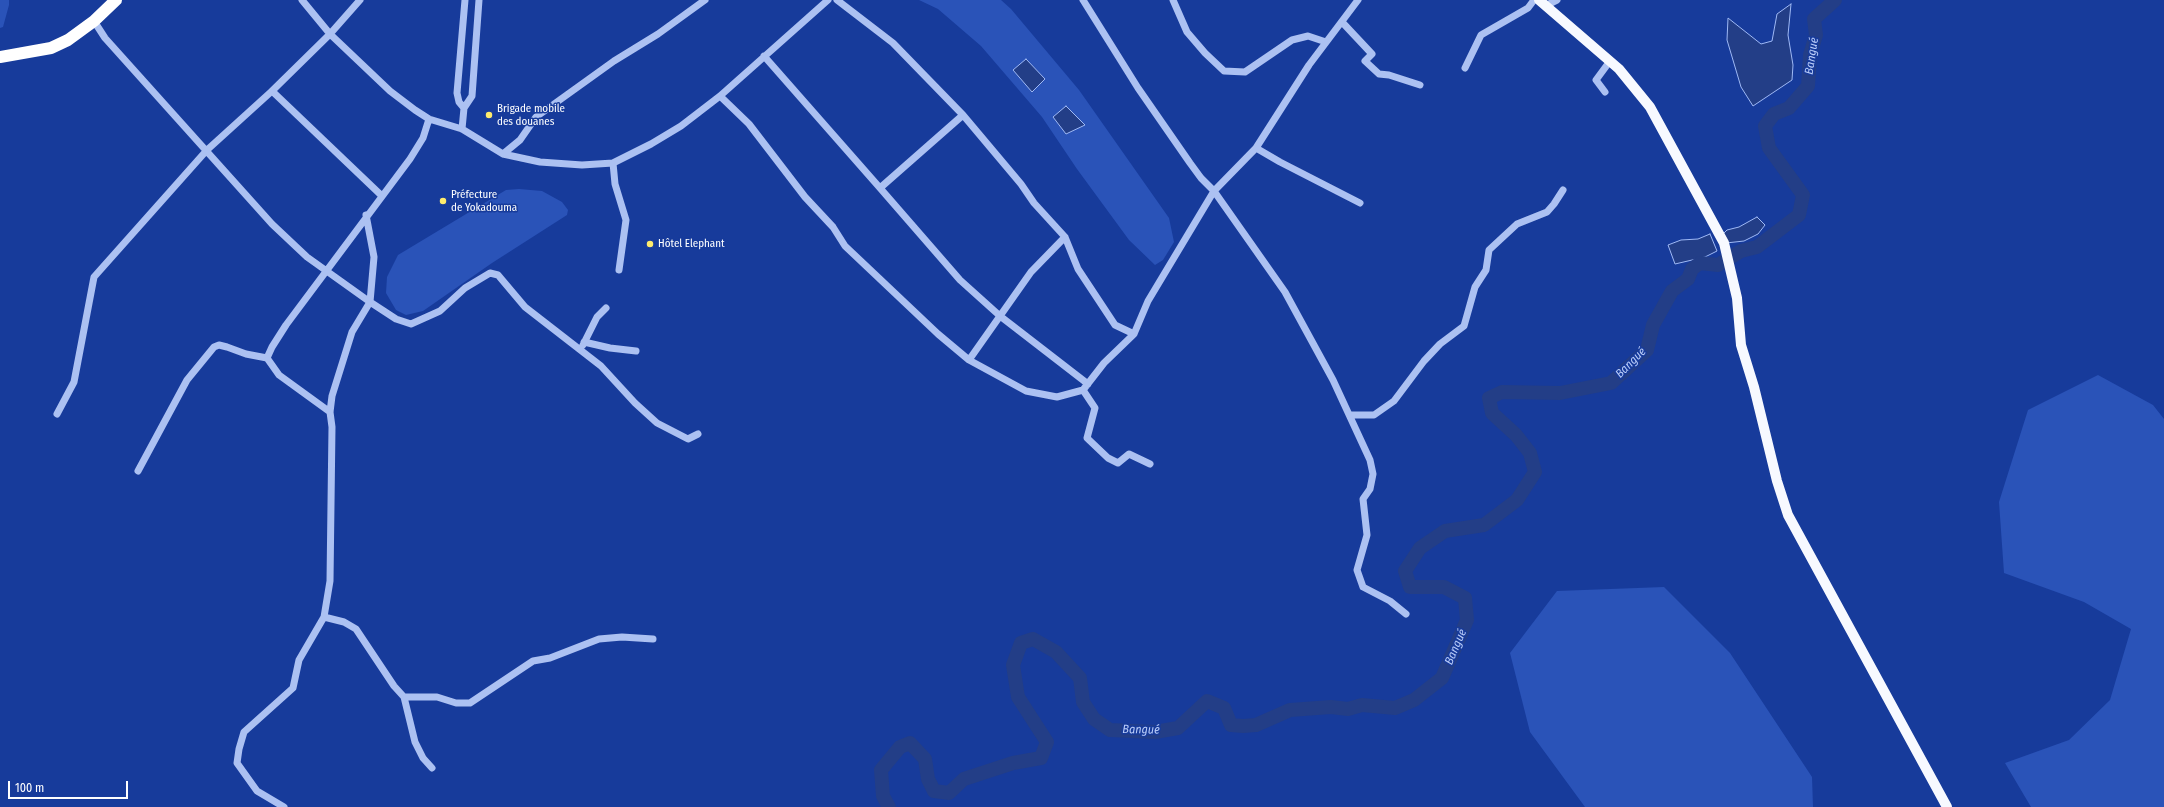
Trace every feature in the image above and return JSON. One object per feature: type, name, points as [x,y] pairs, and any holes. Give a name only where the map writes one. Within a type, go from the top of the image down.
[{"type":"highway","points":[[0,57],[51,48],[68,40],[94,21],[116,0]]},
{"type":"main road","points":[[1542,3],[1610,61],[1628,79],[1650,107],[1724,243],[1737,298],[1741,345],[1754,387],[1777,480],[1788,515],[1947,807]]},
{"type":"street","points":[[302,0],[330,34],[390,91],[429,119],[462,129],[503,154],[540,162],[582,165],[613,163],[652,144],[681,126],[720,96],[828,0]]},
{"type":"street","points":[[57,414],[74,382],[94,277],[207,150],[272,91],[330,34],[360,0]]},
{"type":"street","points":[[464,108],[459,102],[457,93],[465,0]]},
{"type":"street","points":[[462,129],[464,108],[472,96],[479,0]]},
{"type":"street","points":[[503,154],[520,140],[536,117],[614,61],[658,34],[705,0]]},
{"type":"street","points":[[837,0],[898,48],[963,115],[1021,184],[1034,203],[1065,237],[1078,269],[1114,325],[1134,334]]},
{"type":"street","points":[[1083,0],[1138,88],[1190,163],[1201,178],[1214,191],[1285,292],[1350,415],[1370,460],[1373,474],[1370,489],[1363,499],[1367,535],[1357,570],[1363,587],[1390,601],[1406,614]]},
{"type":"street","points":[[1173,0],[1187,32],[1205,53],[1224,71],[1245,72],[1292,40],[1308,36],[1326,42]]},
{"type":"street","points":[[720,96],[748,124],[770,154],[860,262],[938,334],[970,360],[1026,390],[1040,395],[1056,397],[1083,390],[1104,363],[1134,334],[1148,301],[1214,191],[1256,148],[1326,42],[1358,0]]},
{"type":"street","points":[[1465,68],[1481,35],[1528,8],[1534,0]]},
{"type":"street","points":[[1542,3],[1557,0]]},
{"type":"street","points":[[94,21],[105,38],[272,224],[307,257],[370,302],[396,319],[411,324],[440,311],[465,288],[490,273],[498,274],[525,307],[583,345],[635,402],[657,423],[688,439],[698,434]]},
{"type":"street","points":[[1342,22],[1372,54],[1365,60],[1380,74],[1390,75],[1420,85]]},
{"type":"street","points":[[764,56],[960,280],[1000,316],[1088,384]]},
{"type":"street","points":[[1605,92],[1596,80],[1610,61]]},
{"type":"street","points":[[272,91],[382,196]]},
{"type":"street","points":[[880,188],[963,115]]},
{"type":"street","points":[[268,358],[272,348],[286,325],[366,215],[410,159],[423,138],[429,119]]},
{"type":"street","points":[[1256,148],[1360,203]]},
{"type":"street","points":[[613,163],[615,184],[626,220],[619,270]]},
{"type":"street","points":[[1350,415],[1374,415],[1394,401],[1424,361],[1440,344],[1464,326],[1475,287],[1486,270],[1489,250],[1517,224],[1547,212],[1563,190]]},
{"type":"street","points":[[284,807],[257,791],[237,763],[244,732],[293,688],[300,660],[324,617],[330,581],[332,427],[330,412],[332,396],[352,332],[370,302],[374,257],[366,215]]},
{"type":"street","points":[[970,360],[1032,272],[1065,237]]},
{"type":"street","points":[[583,345],[597,317],[606,308]]},
{"type":"street","points":[[138,471],[187,380],[214,347],[219,345],[246,354],[268,358],[280,375],[330,412]]},
{"type":"street","points":[[583,345],[636,351]]},
{"type":"street","points":[[1083,390],[1095,408],[1087,438],[1108,458],[1118,463],[1129,454],[1150,464]]},
{"type":"street","points":[[324,617],[344,622],[356,629],[394,686],[404,697],[415,742],[423,758],[432,768]]},
{"type":"street","points":[[404,697],[437,696],[456,704],[470,703],[533,661],[550,658],[599,639],[622,636],[653,639]]},
{"type":"shaded area","points":[[0,0],[9,0],[9,5],[3,27],[0,28]]},
{"type":"shaded area","points":[[919,0],[1001,0],[1011,9],[1079,90],[1169,218],[1174,242],[1163,260],[1155,265],[1129,240],[1077,169],[1042,117],[981,46],[938,9]]},
{"type":"shaded area","points":[[1791,4],[1788,35],[1793,65],[1792,80],[1753,106],[1741,87],[1727,40],[1728,18],[1761,44],[1772,41],[1777,14]]},
{"type":"shaded area","points":[[1026,59],[1045,79],[1032,92],[1013,70]]},
{"type":"shaded area","points":[[1066,106],[1085,125],[1066,134],[1053,117]]},
{"type":"shaded area","points":[[519,189],[542,191],[562,202],[568,210],[567,215],[492,263],[423,311],[406,315],[396,310],[386,293],[387,277],[398,255],[506,190]]},
{"type":"shaded area","points":[[1757,217],[1765,225],[1758,234],[1744,241],[1726,243],[1722,235],[1727,230],[1739,227]]},
{"type":"shaded area","points":[[1710,234],[1717,251],[1705,257],[1675,264],[1668,245],[1681,240],[1698,239]]},
{"type":"shaded area","points":[[2098,375],[2153,405],[2164,419],[2164,807],[2031,807],[2005,763],[2069,740],[2110,700],[2131,629],[2084,602],[2004,573],[1999,502],[2028,410]]},
{"type":"shaded area","points":[[1664,587],[1730,653],[1812,777],[1813,807],[1585,807],[1530,732],[1510,653],[1557,591]]},
{"type":"waterway","name":"Bangué","points":[[889,807],[883,796],[881,770],[900,747],[910,743],[925,759],[928,779],[934,791],[949,793],[964,779],[1013,763],[1041,758],[1047,742],[1018,697],[1013,665],[1021,643],[1033,639],[1056,652],[1080,678],[1083,702],[1094,719],[1110,730],[1155,732],[1178,728],[1207,701],[1224,708],[1231,725],[1243,726],[1256,725],[1290,710],[1331,707],[1348,709],[1362,705],[1395,708],[1414,700],[1442,678],[1467,620],[1465,598],[1444,587],[1410,587],[1405,571],[1420,548],[1445,531],[1484,525],[1517,500],[1535,472],[1530,453],[1516,435],[1492,413],[1489,398],[1502,392],[1560,393],[1611,383],[1647,350],[1653,325],[1672,291],[1688,279],[1692,269],[1700,263],[1718,265],[1741,251],[1757,247],[1799,215],[1803,195],[1769,148],[1765,126],[1774,114],[1789,108],[1808,86],[1810,55],[1816,35],[1814,19],[1835,0]]},
{"type":"place","name":"Brigade mobile des douanes","points":[[489,115]]},
{"type":"place","name":"Préfecture de Yokadouma","points":[[443,201]]},
{"type":"place","name":"Hôtel Elephant","points":[[650,244]]}]
